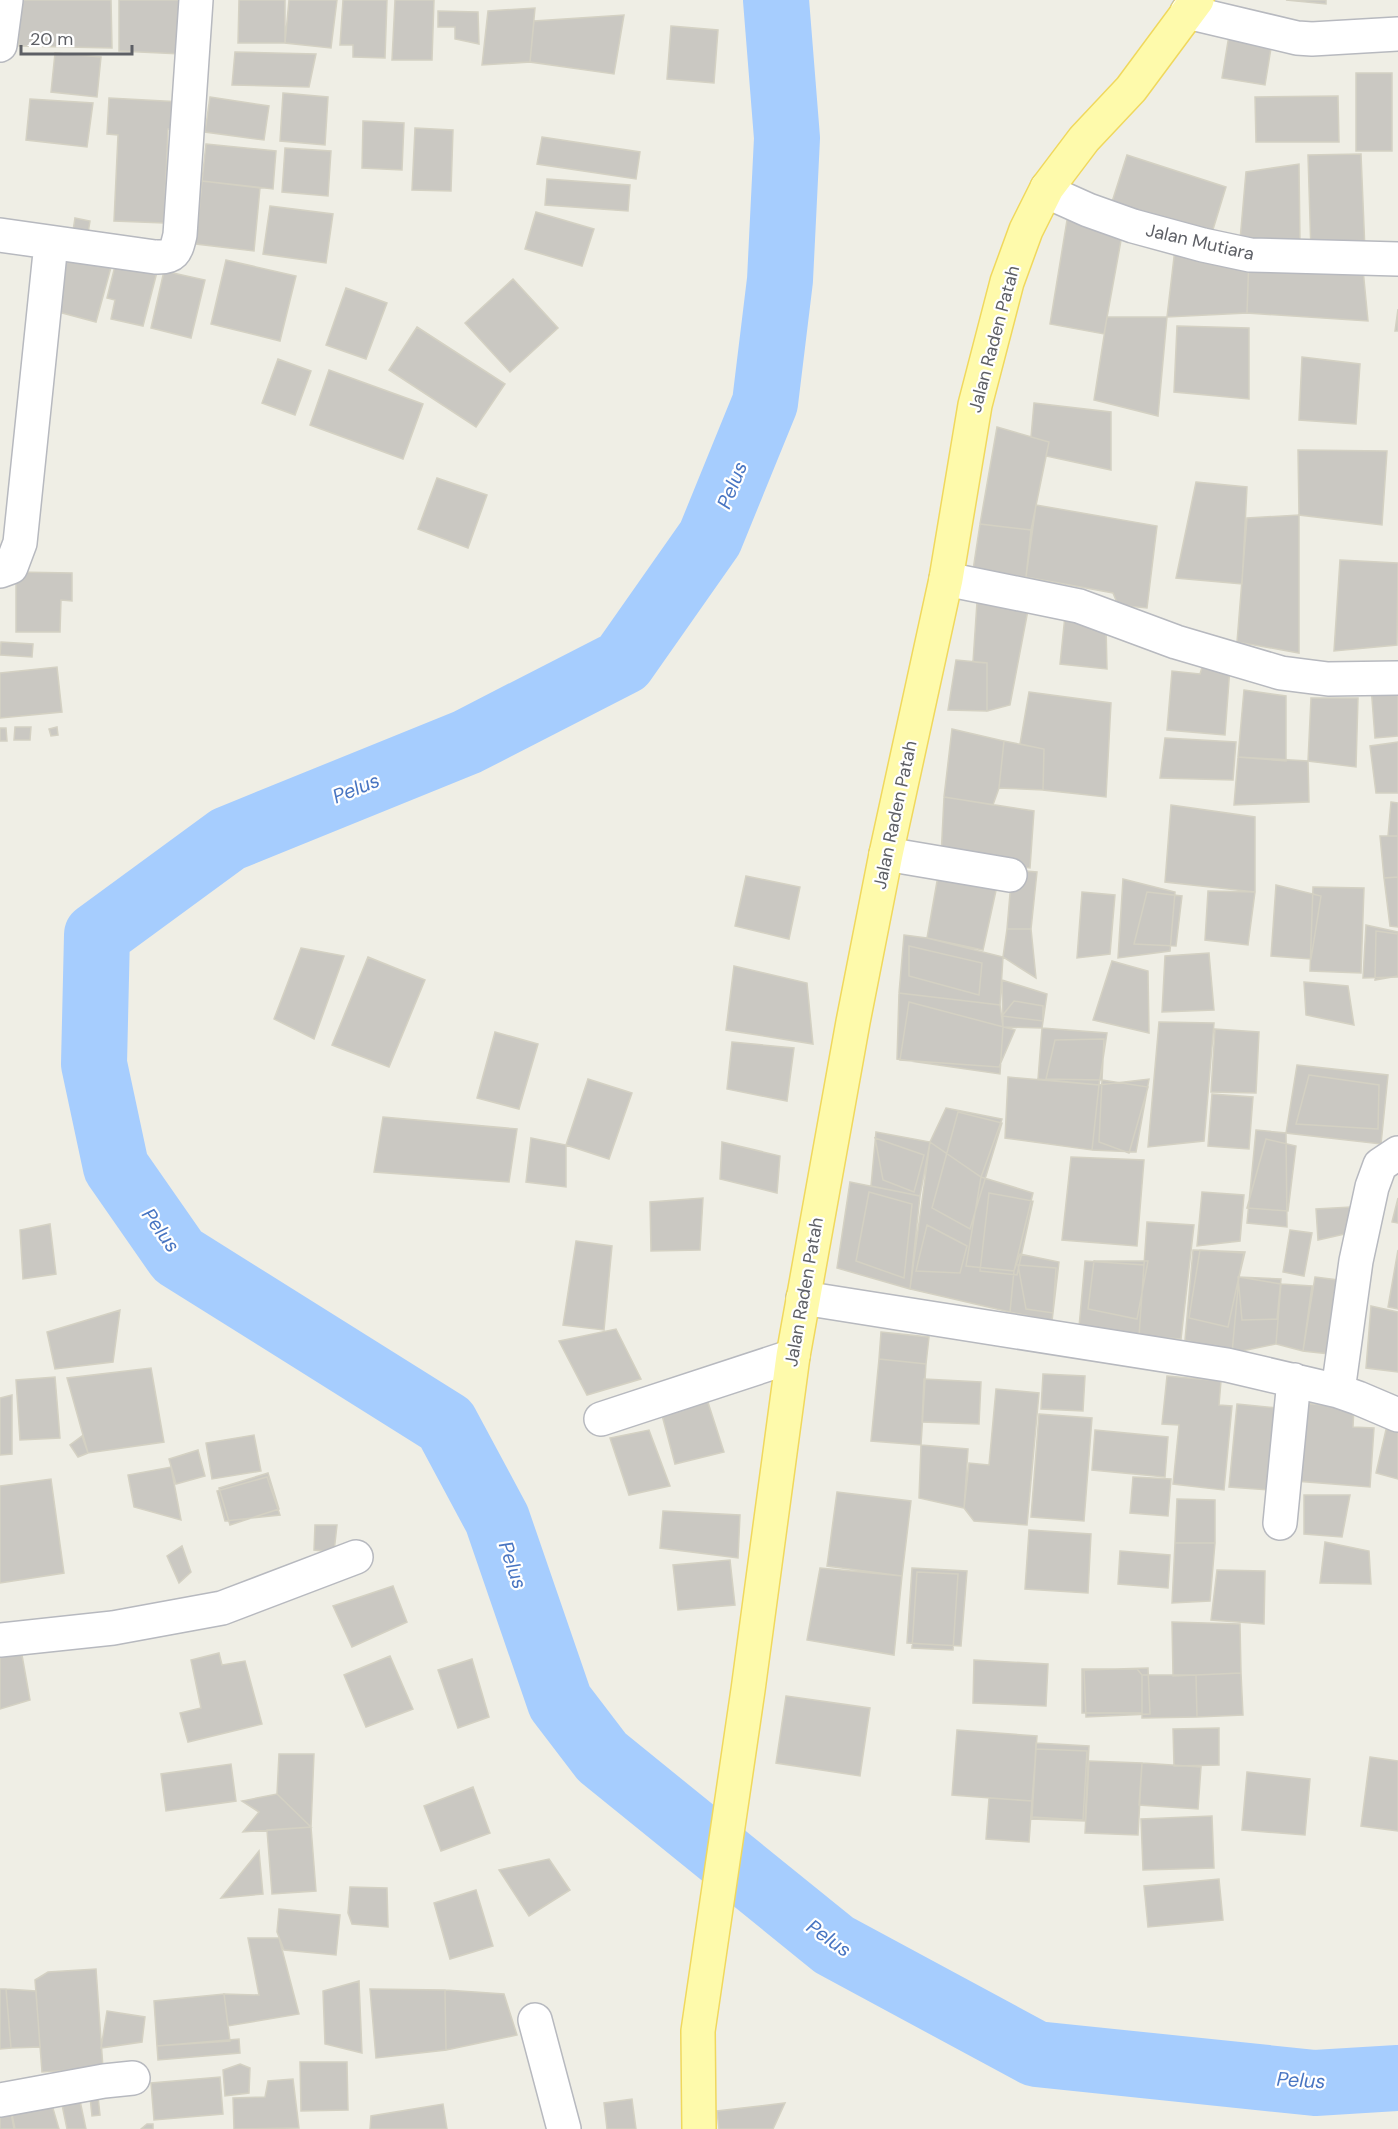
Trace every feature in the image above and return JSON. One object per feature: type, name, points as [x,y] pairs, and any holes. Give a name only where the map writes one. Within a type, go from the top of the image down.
[{"type":"main road","name":"Jalan Raden Patah","points":[[699,2129],[698,2031],[748,1690],[793,1356],[853,1022],[886,854],[946,579],[978,393],[1007,282],[1026,230],[1047,188],[1084,139],[1131,89],[1192,6]]},
{"type":"street","points":[[0,45],[6,0]]},
{"type":"street","points":[[0,236],[155,257],[166,258],[173,254],[177,249],[181,223],[196,0]]},
{"type":"street","points":[[1192,6],[1297,38],[1398,34]]},
{"type":"street","name":"Jalan Mutiara","points":[[1047,188],[1078,205],[1133,226],[1250,255],[1398,259]]},
{"type":"street","points":[[0,571],[11,567],[20,543],[51,243]]},
{"type":"street","points":[[946,579],[1079,606],[1176,642],[1281,674],[1328,679],[1398,678]]},
{"type":"street","points":[[886,854],[1010,875]]},
{"type":"street","points":[[1338,1391],[1356,1261],[1372,1186],[1380,1165],[1398,1153]]},
{"type":"street","points":[[803,1298],[1227,1365],[1338,1391],[1398,1415]]},
{"type":"street","points":[[601,1419],[793,1356]]},
{"type":"street","points":[[1280,1523],[1294,1380]]},
{"type":"street","points":[[0,1640],[113,1628],[222,1608],[356,1557]]},
{"type":"street","points":[[535,2020],[564,2129]]},
{"type":"street","points":[[0,2100],[133,2078]]},
{"type":"building","points":[[17,0],[111,0],[112,48],[19,46]]},
{"type":"building","points":[[119,0],[186,0],[181,54],[119,51]]},
{"type":"building","points":[[239,0],[285,0],[285,43],[238,43]]},
{"type":"building","points":[[289,0],[337,0],[331,48],[285,43]]},
{"type":"building","points":[[343,0],[387,0],[385,58],[353,57],[353,45],[340,45]]},
{"type":"building","points":[[395,0],[434,0],[432,60],[392,60]]},
{"type":"building","points":[[1286,0],[1326,0],[1326,4]]},
{"type":"building","points":[[535,8],[530,62],[482,65],[488,11]]},
{"type":"building","points":[[438,11],[478,12],[479,44],[455,39],[455,27],[438,27]]},
{"type":"building","points":[[624,15],[614,74],[530,62],[534,21]]},
{"type":"building","points":[[671,26],[718,30],[714,83],[667,79]]},
{"type":"building","points":[[1229,35],[1272,42],[1265,85],[1222,78]]},
{"type":"building","points":[[235,52],[316,54],[309,87],[232,85]]},
{"type":"building","points":[[55,53],[101,57],[97,97],[51,92]]},
{"type":"building","points":[[1356,73],[1392,73],[1392,151],[1356,151]]},
{"type":"building","points":[[283,93],[328,97],[325,145],[280,141]]},
{"type":"building","points":[[1338,96],[1339,142],[1256,142],[1255,97]]},
{"type":"building","points":[[210,97],[269,106],[264,140],[205,132]]},
{"type":"building","points":[[109,98],[182,102],[182,130],[168,129],[164,223],[114,221],[118,135],[107,134]]},
{"type":"building","points":[[30,99],[93,103],[87,147],[26,140]]},
{"type":"building","points":[[363,121],[404,123],[402,170],[362,168]]},
{"type":"building","points":[[415,128],[453,130],[451,191],[412,190]]},
{"type":"building","points":[[542,137],[640,152],[636,179],[537,164]]},
{"type":"building","points":[[206,144],[276,151],[273,189],[202,181]]},
{"type":"building","points":[[285,148],[331,151],[328,196],[282,192]]},
{"type":"building","points":[[1361,154],[1365,251],[1311,253],[1308,155]]},
{"type":"building","points":[[1127,155],[1226,187],[1211,236],[1111,205]]},
{"type":"building","points":[[1299,164],[1300,243],[1240,240],[1246,172]]},
{"type":"building","points":[[547,179],[630,185],[628,211],[545,205]]},
{"type":"building","points":[[202,181],[260,188],[254,251],[196,244]]},
{"type":"building","points":[[270,206],[333,214],[326,263],[263,254]]},
{"type":"building","points":[[536,212],[594,229],[582,266],[525,249]]},
{"type":"building","points":[[1068,214],[1124,224],[1104,334],[1050,324]]},
{"type":"building","points":[[75,218],[90,221],[87,239],[72,237]]},
{"type":"building","points":[[1176,240],[1249,256],[1247,313],[1167,317]]},
{"type":"building","points":[[64,247],[113,260],[96,322],[47,309]]},
{"type":"building","points":[[1249,256],[1362,259],[1368,321],[1247,313]]},
{"type":"building","points":[[226,260],[296,276],[280,341],[211,324]]},
{"type":"building","points":[[116,262],[157,272],[143,326],[111,319],[115,300],[107,298]]},
{"type":"building","points":[[164,271],[205,280],[191,338],[151,328]]},
{"type":"building","points":[[513,279],[558,328],[510,372],[465,323]]},
{"type":"building","points":[[346,288],[387,303],[366,359],[326,345]]},
{"type":"building","points":[[1398,309],[1398,331],[1395,331]]},
{"type":"building","points":[[1107,317],[1167,317],[1158,416],[1094,400]]},
{"type":"building","points":[[1177,326],[1249,328],[1249,399],[1174,392]]},
{"type":"building","points":[[417,327],[505,384],[476,427],[389,370]]},
{"type":"building","points":[[1302,357],[1360,364],[1356,424],[1299,420]]},
{"type":"building","points":[[278,359],[311,371],[295,415],[262,403]]},
{"type":"building","points":[[329,370],[423,404],[403,459],[310,425]]},
{"type":"building","points":[[1034,403],[1111,412],[1111,470],[1046,456],[1049,442],[1031,437]]},
{"type":"building","points":[[997,427],[1049,442],[1031,530],[980,524]]},
{"type":"building","points":[[1298,450],[1387,451],[1382,525],[1299,515]]},
{"type":"building","points":[[437,478],[487,495],[468,548],[418,529]]},
{"type":"building","points":[[1196,482],[1247,487],[1242,584],[1176,578]]},
{"type":"building","points":[[1036,505],[1157,526],[1147,608],[1118,605],[1113,593],[1026,577]]},
{"type":"building","points":[[1299,515],[1299,653],[1237,642],[1247,518]]},
{"type":"building","points":[[980,524],[1031,530],[1026,577],[973,570]]},
{"type":"building","points":[[1340,560],[1398,563],[1397,645],[1334,651]]},
{"type":"building","points":[[16,572],[72,573],[72,601],[61,600],[60,632],[16,632]]},
{"type":"building","points":[[977,602],[1028,610],[1010,705],[987,711],[987,663],[973,662]]},
{"type":"building","points":[[1066,606],[1106,626],[1107,669],[1060,664]]},
{"type":"building","points":[[1,642],[33,644],[32,657],[0,655]]},
{"type":"building","points":[[956,660],[987,663],[987,711],[948,710]]},
{"type":"building","points":[[1204,661],[1230,667],[1225,735],[1167,730],[1172,671],[1200,674]]},
{"type":"building","points":[[57,667],[62,712],[0,718],[0,673]]},
{"type":"building","points":[[1398,684],[1398,736],[1375,738],[1371,686]]},
{"type":"building","points":[[1244,690],[1286,696],[1286,761],[1238,757]]},
{"type":"building","points":[[1029,692],[1111,703],[1106,797],[1043,790],[1044,749],[1020,744]]},
{"type":"building","points":[[1311,698],[1358,698],[1356,767],[1308,761]]},
{"type":"building","points":[[15,727],[31,727],[30,740],[14,740]]},
{"type":"building","points":[[57,727],[58,735],[51,736],[49,729]]},
{"type":"building","points":[[0,728],[6,728],[7,741],[0,741]]},
{"type":"building","points":[[952,729],[1004,741],[999,788],[993,805],[944,797]]},
{"type":"building","points":[[1165,738],[1236,742],[1233,780],[1160,778]]},
{"type":"building","points":[[1004,741],[1044,749],[1043,790],[999,788]]},
{"type":"building","points":[[1398,742],[1398,793],[1376,793],[1370,746]]},
{"type":"building","points":[[1238,757],[1308,761],[1309,802],[1234,805]]},
{"type":"building","points":[[944,797],[1034,811],[1030,868],[941,857]]},
{"type":"building","points":[[1391,802],[1398,803],[1398,836],[1388,836]]},
{"type":"building","points":[[1171,805],[1255,817],[1255,892],[1165,882]]},
{"type":"building","points":[[1380,836],[1398,836],[1398,877],[1384,878]]},
{"type":"building","points":[[939,870],[999,877],[983,950],[927,938]]},
{"type":"building","points":[[1012,870],[1037,872],[1031,929],[1007,929]]},
{"type":"building","points":[[746,876],[800,887],[789,939],[735,926]]},
{"type":"building","points":[[1398,877],[1398,927],[1390,926],[1384,878]]},
{"type":"building","points":[[1123,879],[1175,892],[1170,951],[1118,958]]},
{"type":"building","points":[[1276,885],[1321,896],[1311,959],[1271,956]]},
{"type":"building","points":[[1313,887],[1364,888],[1361,973],[1310,971]]},
{"type":"building","points":[[1208,891],[1255,892],[1248,945],[1205,940]]},
{"type":"building","points":[[1082,892],[1115,895],[1110,954],[1077,958]]},
{"type":"building","points":[[1147,892],[1182,896],[1176,946],[1134,944]]},
{"type":"building","points":[[1366,925],[1398,932],[1398,977],[1363,978]]},
{"type":"building","points":[[1007,929],[1031,929],[1036,978],[1003,957]]},
{"type":"building","points":[[1376,931],[1398,934],[1398,976],[1375,980]]},
{"type":"building","points":[[904,935],[927,938],[1003,957],[1000,1005],[899,993]]},
{"type":"building","points":[[909,946],[982,963],[979,995],[909,976]]},
{"type":"building","points":[[301,948],[344,956],[314,1039],[274,1019]]},
{"type":"building","points":[[1209,953],[1214,1010],[1162,1012],[1165,956]]},
{"type":"building","points":[[368,957],[425,980],[389,1067],[332,1045]]},
{"type":"building","points":[[1112,961],[1148,971],[1149,1033],[1093,1020]]},
{"type":"building","points":[[734,966],[807,983],[813,1044],[726,1030]]},
{"type":"building","points":[[1002,980],[1047,994],[1042,1028],[1003,1027]]},
{"type":"building","points":[[1304,982],[1348,986],[1354,1025],[1306,1015]]},
{"type":"building","points":[[899,993],[1000,1005],[1003,1027],[1000,1074],[897,1059]]},
{"type":"building","points":[[1014,1001],[1043,1006],[1043,1021],[1002,1016]]},
{"type":"building","points":[[909,1002],[1015,1030],[999,1067],[900,1060]]},
{"type":"building","points":[[1159,1022],[1214,1023],[1204,1141],[1148,1147]]},
{"type":"building","points":[[1042,1028],[1107,1033],[1099,1085],[1038,1079]]},
{"type":"building","points":[[1215,1029],[1259,1032],[1256,1093],[1211,1092]]},
{"type":"building","points":[[495,1032],[538,1044],[519,1109],[477,1098]]},
{"type":"building","points":[[1104,1039],[1102,1080],[1046,1079],[1055,1040]]},
{"type":"building","points":[[732,1042],[794,1048],[787,1101],[727,1089]]},
{"type":"building","points":[[1297,1065],[1388,1075],[1381,1144],[1286,1133]]},
{"type":"building","points":[[1309,1075],[1379,1085],[1378,1129],[1296,1124]]},
{"type":"building","points":[[1008,1077],[1099,1085],[1092,1150],[1005,1138]]},
{"type":"building","points":[[588,1079],[632,1093],[609,1159],[566,1145]]},
{"type":"building","points":[[1149,1079],[1136,1152],[1092,1150],[1099,1085]]},
{"type":"building","points":[[1102,1080],[1148,1087],[1129,1153],[1099,1142]]},
{"type":"building","points":[[1212,1094],[1253,1097],[1249,1149],[1208,1146]]},
{"type":"building","points":[[946,1108],[1002,1119],[981,1177],[930,1142]]},
{"type":"building","points":[[958,1112],[1002,1123],[970,1229],[932,1208]]},
{"type":"building","points":[[383,1117],[517,1129],[509,1182],[374,1172]]},
{"type":"building","points":[[1256,1130],[1286,1133],[1287,1227],[1247,1223]]},
{"type":"building","points":[[876,1132],[930,1142],[920,1196],[871,1186]]},
{"type":"building","points":[[531,1138],[566,1145],[566,1187],[526,1182]]},
{"type":"building","points":[[875,1138],[924,1155],[914,1192],[883,1180]]},
{"type":"building","points":[[1266,1139],[1296,1146],[1288,1211],[1247,1208]]},
{"type":"building","points":[[722,1142],[780,1156],[777,1193],[720,1179]]},
{"type":"building","points":[[930,1142],[981,1177],[966,1266],[1014,1271],[1010,1312],[910,1289]]},
{"type":"building","points":[[1071,1157],[1144,1160],[1137,1246],[1062,1240]]},
{"type":"building","points":[[981,1177],[1033,1193],[1014,1271],[966,1266]]},
{"type":"building","points":[[850,1182],[920,1196],[910,1289],[837,1268]]},
{"type":"building","points":[[869,1192],[912,1204],[904,1278],[856,1261]]},
{"type":"building","points":[[1202,1192],[1244,1195],[1240,1241],[1197,1246]]},
{"type":"building","points":[[989,1193],[1033,1201],[1017,1275],[980,1271]]},
{"type":"building","points":[[703,1198],[700,1250],[651,1251],[650,1202]]},
{"type":"building","points":[[1398,1198],[1398,1223],[1392,1222]]},
{"type":"building","points":[[1351,1207],[1354,1232],[1318,1240],[1316,1209]]},
{"type":"building","points":[[1147,1222],[1194,1225],[1181,1339],[1139,1336]]},
{"type":"building","points":[[50,1224],[56,1274],[23,1279],[20,1230]]},
{"type":"building","points":[[927,1225],[967,1246],[960,1273],[916,1271]]},
{"type":"building","points":[[1290,1230],[1312,1233],[1304,1276],[1283,1272]]},
{"type":"building","points":[[576,1241],[612,1246],[604,1330],[563,1325]]},
{"type":"building","points":[[1193,1250],[1245,1252],[1239,1277],[1232,1353],[1185,1340]]},
{"type":"building","points":[[1200,1250],[1244,1253],[1228,1327],[1189,1318]]},
{"type":"building","points":[[1398,1250],[1398,1309],[1388,1307]]},
{"type":"building","points":[[1020,1254],[1059,1262],[1052,1321],[1010,1312],[1014,1271]]},
{"type":"building","points":[[1085,1261],[1144,1265],[1139,1336],[1079,1327]]},
{"type":"building","points":[[1094,1261],[1148,1261],[1137,1319],[1088,1309]]},
{"type":"building","points":[[1018,1265],[1056,1268],[1053,1313],[1026,1309]]},
{"type":"building","points":[[1238,1277],[1281,1279],[1277,1319],[1242,1320]]},
{"type":"building","points":[[1239,1277],[1281,1284],[1276,1344],[1232,1353]]},
{"type":"building","points":[[1315,1277],[1346,1281],[1338,1355],[1303,1351]]},
{"type":"building","points":[[1281,1284],[1312,1286],[1303,1351],[1276,1344]]},
{"type":"building","points":[[1371,1306],[1398,1312],[1398,1372],[1366,1368]]},
{"type":"building","points":[[120,1310],[113,1362],[55,1369],[47,1332]]},
{"type":"building","points":[[616,1329],[641,1379],[587,1395],[559,1341]]},
{"type":"building","points":[[881,1332],[929,1337],[926,1364],[879,1359]]},
{"type":"building","points":[[879,1359],[926,1364],[921,1445],[871,1441]]},
{"type":"building","points":[[151,1368],[164,1442],[88,1453],[67,1378]]},
{"type":"building","points":[[1043,1374],[1085,1376],[1083,1411],[1041,1409]]},
{"type":"building","points":[[1167,1376],[1221,1381],[1219,1405],[1232,1406],[1224,1490],[1173,1484],[1179,1425],[1162,1424]]},
{"type":"building","points":[[55,1377],[60,1438],[20,1440],[16,1380]]},
{"type":"building","points":[[924,1379],[981,1382],[979,1424],[922,1422]]},
{"type":"building","points":[[996,1389],[1039,1393],[1027,1525],[974,1521],[964,1508],[969,1463],[989,1465]]},
{"type":"building","points":[[704,1390],[724,1452],[675,1464],[659,1404]]},
{"type":"building","points":[[12,1395],[12,1454],[0,1455],[0,1398]]},
{"type":"building","points":[[1302,1403],[1354,1408],[1353,1427],[1374,1428],[1370,1487],[1295,1481]]},
{"type":"building","points":[[1237,1404],[1277,1408],[1269,1490],[1229,1487]]},
{"type":"building","points":[[1039,1414],[1092,1418],[1084,1521],[1031,1517]]},
{"type":"building","points":[[1388,1421],[1398,1423],[1398,1479],[1376,1473]]},
{"type":"building","points":[[649,1430],[670,1486],[629,1495],[610,1438]]},
{"type":"building","points":[[1095,1430],[1168,1437],[1165,1477],[1092,1470]]},
{"type":"building","points":[[254,1435],[261,1471],[212,1479],[206,1443]]},
{"type":"building","points":[[82,1436],[88,1453],[78,1457],[70,1445]]},
{"type":"building","points":[[921,1445],[968,1449],[964,1508],[919,1498]]},
{"type":"building","points":[[198,1450],[205,1476],[176,1484],[169,1459]]},
{"type":"building","points":[[171,1467],[181,1520],[134,1507],[128,1475]]},
{"type":"building","points":[[268,1473],[279,1509],[230,1525],[219,1488]]},
{"type":"building","points":[[267,1477],[280,1515],[225,1521],[217,1491]]},
{"type":"building","points":[[1133,1477],[1171,1479],[1168,1516],[1130,1513]]},
{"type":"building","points":[[51,1479],[64,1573],[0,1583],[0,1486]]},
{"type":"building","points":[[837,1492],[911,1501],[902,1576],[827,1566]]},
{"type":"building","points":[[1304,1495],[1350,1495],[1342,1537],[1304,1534]]},
{"type":"building","points":[[1177,1499],[1215,1500],[1215,1543],[1175,1543]]},
{"type":"building","points":[[663,1511],[740,1515],[738,1558],[660,1548]]},
{"type":"building","points":[[315,1525],[337,1525],[334,1552],[314,1550]]},
{"type":"building","points":[[1029,1530],[1091,1534],[1088,1593],[1025,1589]]},
{"type":"building","points":[[1325,1542],[1369,1551],[1371,1584],[1320,1583]]},
{"type":"building","points":[[1175,1543],[1215,1543],[1210,1601],[1172,1603]]},
{"type":"building","points":[[182,1546],[191,1572],[179,1583],[167,1556]]},
{"type":"building","points":[[1120,1551],[1170,1555],[1168,1588],[1118,1584]]},
{"type":"building","points":[[730,1560],[735,1605],[678,1610],[673,1565]]},
{"type":"building","points":[[820,1568],[902,1576],[894,1655],[807,1640]]},
{"type":"building","points":[[912,1568],[967,1571],[961,1646],[907,1643]]},
{"type":"building","points":[[1217,1570],[1265,1571],[1264,1624],[1211,1620]]},
{"type":"building","points":[[917,1572],[958,1574],[953,1650],[912,1648]]},
{"type":"building","points":[[393,1586],[407,1622],[352,1647],[333,1606]]},
{"type":"building","points":[[1172,1622],[1240,1624],[1241,1673],[1173,1676]]},
{"type":"building","points":[[20,1644],[30,1700],[0,1709],[0,1646]]},
{"type":"building","points":[[219,1653],[222,1665],[245,1661],[262,1724],[188,1742],[180,1713],[201,1708],[191,1660]]},
{"type":"building","points":[[390,1656],[413,1709],[366,1727],[344,1675]]},
{"type":"building","points":[[472,1659],[489,1717],[458,1728],[438,1670]]},
{"type":"building","points":[[974,1660],[1048,1664],[1046,1706],[973,1703]]},
{"type":"building","points":[[1148,1668],[1150,1714],[1086,1717],[1084,1670]]},
{"type":"building","points":[[1082,1669],[1137,1669],[1142,1675],[1142,1713],[1082,1713]]},
{"type":"building","points":[[1241,1673],[1243,1715],[1197,1717],[1196,1675]]},
{"type":"building","points":[[1142,1675],[1196,1675],[1197,1717],[1142,1718]]},
{"type":"building","points":[[786,1696],[870,1708],[860,1776],[776,1763]]},
{"type":"building","points":[[1219,1728],[1219,1765],[1174,1766],[1173,1729]]},
{"type":"building","points":[[957,1730],[1037,1736],[1032,1801],[952,1795]]},
{"type":"building","points":[[1036,1743],[1089,1746],[1085,1821],[1032,1819]]},
{"type":"building","points":[[1036,1749],[1087,1751],[1083,1820],[1032,1817]]},
{"type":"building","points":[[279,1754],[314,1754],[311,1827],[277,1794]]},
{"type":"building","points":[[1370,1757],[1398,1761],[1398,1831],[1361,1826]]},
{"type":"building","points":[[1089,1761],[1142,1763],[1138,1835],[1085,1833]]},
{"type":"building","points":[[1142,1763],[1201,1767],[1198,1809],[1139,1805]]},
{"type":"building","points":[[231,1764],[236,1801],[166,1811],[161,1774]]},
{"type":"building","points":[[1247,1772],[1310,1779],[1305,1835],[1242,1830]]},
{"type":"building","points":[[473,1787],[490,1833],[441,1851],[424,1806]]},
{"type":"building","points":[[277,1794],[311,1827],[243,1832],[259,1812],[242,1801]]},
{"type":"building","points":[[989,1798],[1032,1801],[1029,1842],[986,1839]]},
{"type":"building","points":[[1212,1816],[1214,1868],[1143,1870],[1141,1819]]},
{"type":"building","points":[[311,1827],[316,1891],[272,1894],[267,1830]]},
{"type":"building","points":[[259,1851],[263,1894],[221,1898]]},
{"type":"building","points":[[549,1859],[570,1890],[529,1916],[499,1870]]},
{"type":"building","points":[[1219,1879],[1223,1920],[1148,1927],[1144,1886]]},
{"type":"building","points":[[350,1887],[387,1888],[388,1927],[352,1924],[348,1913]]},
{"type":"building","points":[[476,1890],[493,1946],[450,1959],[434,1903]]},
{"type":"building","points":[[279,1909],[340,1915],[336,1955],[284,1950],[277,1932]]},
{"type":"building","points":[[248,1938],[279,1938],[299,2014],[228,2026],[224,1994],[259,1995]]},
{"type":"building","points":[[96,1969],[103,2068],[42,2072],[35,1980],[48,1972]]},
{"type":"building","points":[[359,1981],[362,2053],[325,2044],[323,1991]]},
{"type":"building","points":[[0,1989],[6,1989],[11,2048],[0,2049]]},
{"type":"building","points":[[6,1989],[36,1991],[40,2047],[11,2048]]},
{"type":"building","points":[[370,1989],[445,1990],[446,2050],[376,2058]]},
{"type":"building","points":[[445,1990],[504,1994],[517,2035],[446,2050]]},
{"type":"building","points":[[224,1994],[230,2041],[157,2046],[154,2001]]},
{"type":"building","points":[[107,2011],[145,2017],[142,2042],[101,2048]]},
{"type":"building","points":[[239,2039],[240,2053],[158,2060],[157,2046]]},
{"type":"building","points":[[300,2062],[347,2062],[348,2110],[301,2111]]},
{"type":"building","points":[[240,2064],[250,2068],[249,2093],[225,2096],[223,2070]]},
{"type":"building","points":[[220,2077],[223,2114],[154,2120],[151,2083]]},
{"type":"building","points":[[293,2079],[299,2128],[234,2129],[233,2098],[265,2097],[268,2081]]},
{"type":"building","points":[[97,2087],[100,2115],[92,2116],[89,2088]]},
{"type":"building","points":[[49,2095],[59,2129],[15,2129],[10,2105]]},
{"type":"building","points":[[79,2096],[86,2129],[67,2129],[61,2100]]},
{"type":"building","points":[[632,2099],[636,2129],[607,2129],[604,2103]]},
{"type":"building","points":[[9,2101],[14,2129],[0,2129],[0,2102]]},
{"type":"building","points":[[785,2103],[773,2129],[719,2129],[717,2111]]},
{"type":"building","points":[[443,2104],[447,2129],[370,2129],[371,2116]]},
{"type":"building","points":[[147,2124],[153,2124],[153,2129],[141,2129]]},
{"type":"waterway","name":"Pelus","points":[[776,0],[787,138],[780,280],[765,403],[710,538],[623,662],[467,742],[228,839],[97,935],[94,1064],[116,1167],[178,1256],[446,1424],[497,1519],[560,1702],[602,1757],[834,1945],[1036,2054],[1315,2083],[1398,2078]]}]
